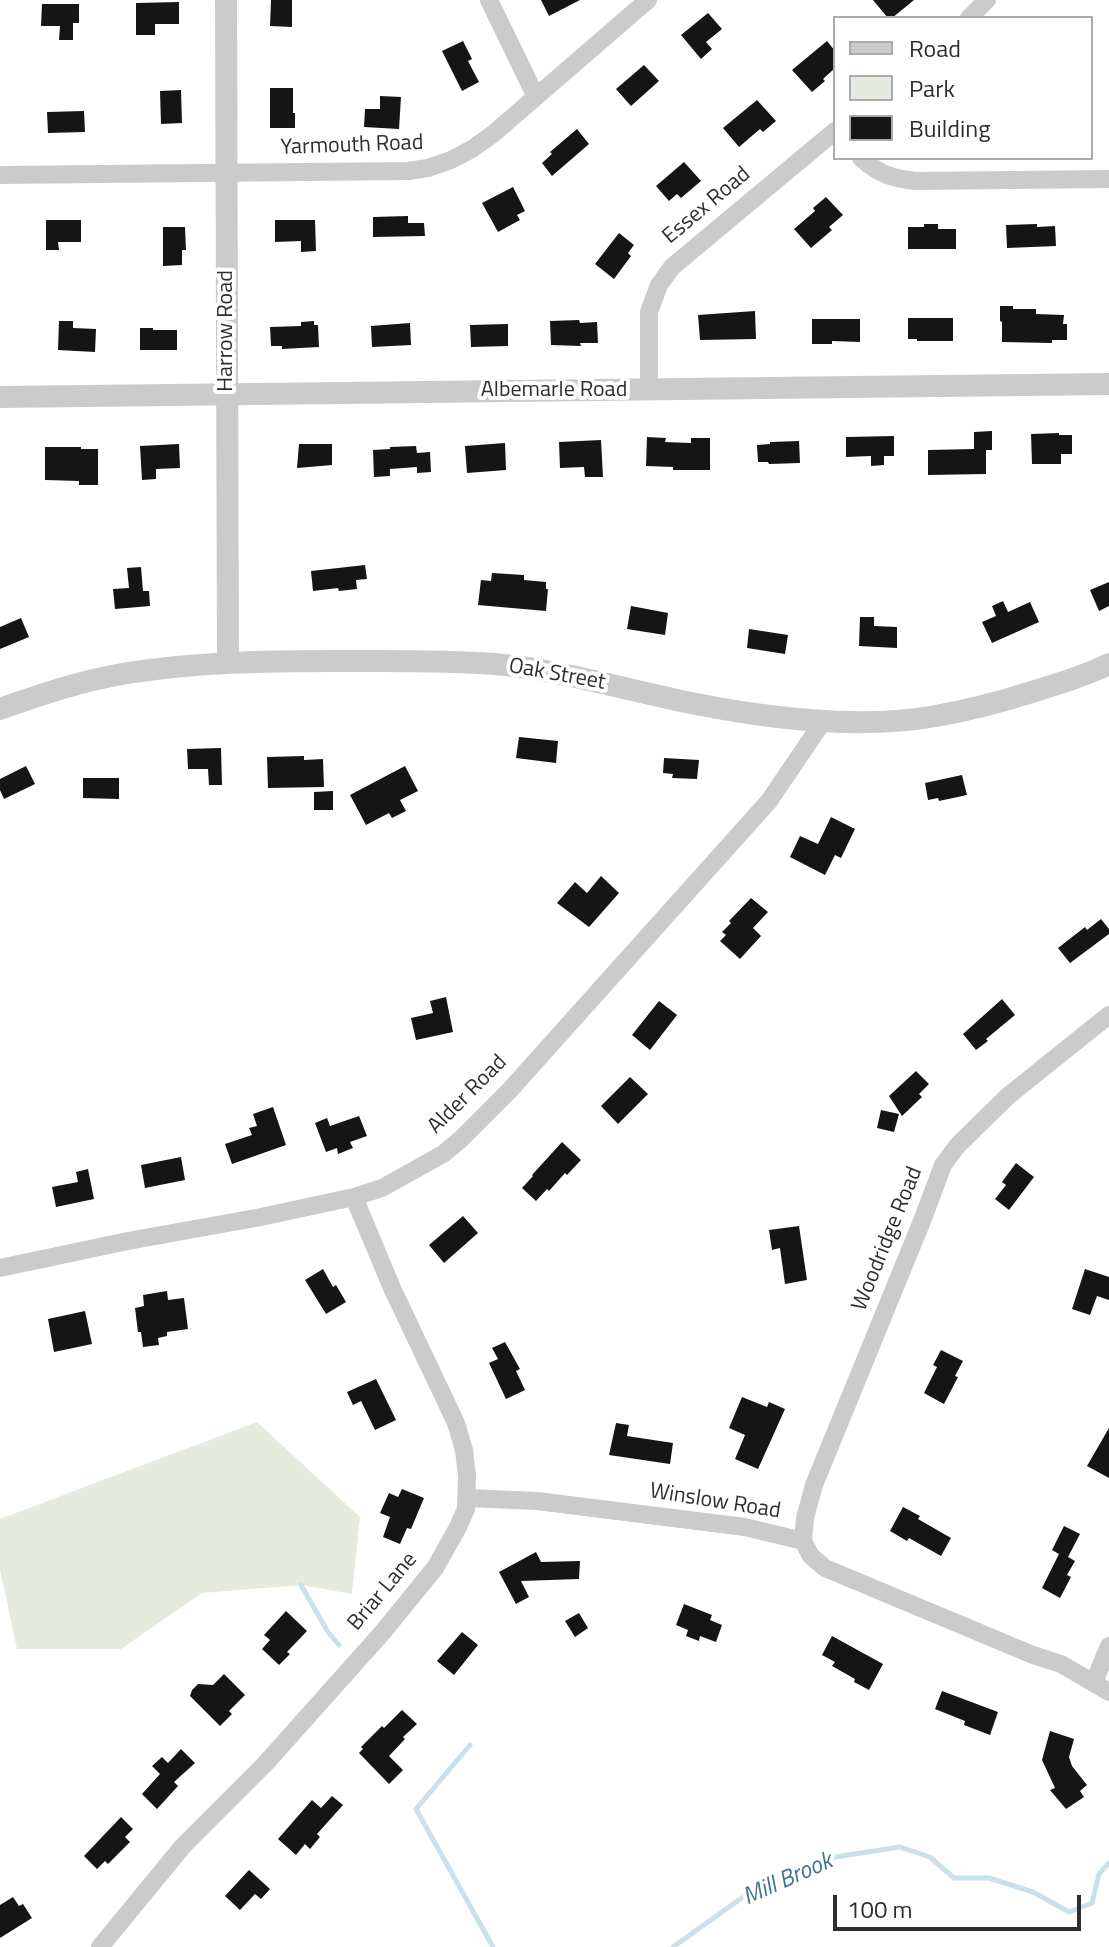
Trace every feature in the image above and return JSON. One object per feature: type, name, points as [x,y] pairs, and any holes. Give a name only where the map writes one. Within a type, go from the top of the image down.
[{"type":"street","name":"Harrow Road","points":[[226,0],[228,662]]},
{"type":"street","points":[[489,0],[536,97]]},
{"type":"street","name":"Yarmouth Road","points":[[0,175],[226,174],[408,171],[428,168],[451,160],[493,134],[648,0]]},
{"type":"street","points":[[971,16],[987,0]]},
{"type":"street","name":"Essex Road","points":[[649,390],[649,312],[659,285],[672,267],[833,133]]},
{"type":"street","points":[[864,160],[882,174],[915,181],[1109,179]]},
{"type":"street","name":"Albemarle Road","points":[[0,397],[1109,384]]},
{"type":"street","name":"Oak Street","points":[[0,709],[56,689],[125,673],[228,662],[387,661],[496,664],[754,715],[874,721],[928,717],[997,703],[1087,675],[1109,664]]},
{"type":"street","name":"Alder Road","points":[[0,1268],[354,1197],[382,1188],[443,1154],[509,1091],[769,801],[824,720]]},
{"type":"street","name":"Woodridge Road","points":[[803,1541],[805,1518],[814,1485],[943,1165],[957,1146],[1008,1096],[1109,1015]]},
{"type":"street","name":"Briar Lane","points":[[100,1947],[183,1846],[265,1764],[382,1633],[435,1568],[466,1509],[464,1450],[456,1423],[392,1288],[354,1197]]},
{"type":"street","name":"Winslow Road","points":[[467,1498],[537,1501],[731,1525],[803,1541],[811,1556],[825,1568],[1061,1664],[1101,1687]]},
{"type":"street","points":[[1101,1687],[1109,1646]]},
{"type":"green space","points":[[257,1422],[360,1517],[352,1594],[301,1585],[202,1593],[121,1649],[17,1649],[0,1569],[0,1519]]},
{"type":"building","points":[[271,0],[292,0],[292,27],[270,26]]},
{"type":"building","points":[[541,0],[580,0],[549,16]]},
{"type":"building","points":[[873,0],[914,0],[894,16],[886,16]]},
{"type":"building","points":[[179,2],[179,24],[155,24],[155,35],[136,35],[136,3]]},
{"type":"building","points":[[42,4],[79,4],[79,23],[73,23],[73,40],[59,40],[60,26],[41,26]]},
{"type":"building","points":[[708,13],[722,29],[706,42],[712,49],[701,59],[681,35]]},
{"type":"building","points":[[463,41],[472,59],[468,61],[479,82],[462,91],[442,51]]},
{"type":"building","points":[[827,41],[833,48],[833,70],[812,92],[792,70]]},
{"type":"building","points":[[644,65],[659,81],[631,106],[616,89]]},
{"type":"building","points":[[270,88],[293,88],[295,128],[270,128]]},
{"type":"building","points":[[181,90],[182,123],[161,124],[160,91]]},
{"type":"building","points":[[380,96],[401,97],[399,129],[364,127],[365,109],[380,109]]},
{"type":"building","points":[[757,100],[776,121],[763,132],[760,129],[739,147],[723,128]]},
{"type":"building","points":[[84,111],[85,132],[48,133],[47,112]]},
{"type":"building","points":[[577,129],[589,144],[552,176],[542,163]]},
{"type":"building","points":[[684,162],[701,181],[681,198],[677,194],[669,201],[656,186]]},
{"type":"building","points":[[513,187],[525,211],[517,215],[520,220],[498,232],[482,203]]},
{"type":"building","points":[[826,197],[843,215],[829,227],[832,230],[811,248],[794,229]]},
{"type":"building","points":[[408,216],[408,223],[424,223],[425,236],[373,237],[373,217]]},
{"type":"building","points":[[46,220],[81,220],[81,242],[58,242],[59,250],[46,250]]},
{"type":"building","points":[[275,220],[315,220],[316,251],[301,252],[301,241],[275,242]]},
{"type":"building","points":[[924,224],[938,224],[938,229],[956,229],[956,249],[908,249],[908,227],[924,227]]},
{"type":"building","points":[[1037,224],[1037,227],[1055,226],[1056,246],[1007,248],[1006,225]]},
{"type":"building","points":[[163,227],[185,227],[186,250],[182,250],[182,265],[163,266]]},
{"type":"building","points":[[619,233],[634,245],[628,253],[631,256],[614,279],[595,264]]},
{"type":"building","points":[[1000,306],[1036,309],[1036,314],[1064,315],[1067,340],[1052,340],[1052,343],[1002,342]]},
{"type":"building","points":[[755,311],[756,339],[700,340],[698,315]]},
{"type":"building","points":[[908,318],[953,318],[953,341],[908,339]]},
{"type":"building","points":[[812,319],[860,319],[860,342],[812,344]]},
{"type":"building","points":[[579,320],[580,323],[597,322],[598,343],[551,345],[550,321]]},
{"type":"building","points":[[59,321],[73,321],[73,328],[96,329],[95,352],[58,350]]},
{"type":"building","points":[[314,321],[314,325],[318,325],[319,347],[282,349],[282,346],[271,346],[270,327],[301,326],[301,322]]},
{"type":"building","points":[[410,323],[411,345],[372,347],[371,326]]},
{"type":"building","points":[[508,324],[508,346],[471,347],[470,325]]},
{"type":"building","points":[[140,328],[177,330],[177,350],[140,350]]},
{"type":"building","points":[[992,431],[992,450],[986,450],[986,474],[928,475],[928,450],[974,449],[974,432]]},
{"type":"building","points":[[1031,434],[1072,435],[1072,454],[1061,454],[1061,464],[1032,464]]},
{"type":"building","points":[[894,436],[894,456],[884,456],[884,465],[871,466],[871,456],[846,457],[846,437]]},
{"type":"building","points":[[647,437],[666,438],[665,442],[691,443],[691,438],[710,438],[710,470],[646,466]]},
{"type":"building","points":[[601,440],[603,477],[585,477],[584,467],[560,468],[559,442]]},
{"type":"building","points":[[799,441],[800,463],[758,462],[757,445]]},
{"type":"building","points":[[505,443],[506,470],[467,473],[465,446]]},
{"type":"building","points":[[179,444],[180,468],[156,469],[156,479],[142,480],[140,446]]},
{"type":"building","points":[[299,444],[332,444],[332,465],[297,468]]},
{"type":"building","points":[[416,446],[417,453],[430,452],[431,472],[417,473],[417,467],[390,469],[390,476],[374,477],[373,450]]},
{"type":"building","points":[[45,447],[98,449],[98,485],[45,480]]},
{"type":"building","points":[[365,565],[367,579],[356,580],[357,589],[313,591],[311,571]]},
{"type":"building","points":[[141,567],[143,591],[149,591],[150,606],[115,609],[113,589],[129,588],[127,568]]},
{"type":"building","points":[[492,573],[524,575],[524,580],[546,582],[546,611],[478,605],[481,580],[491,581]]},
{"type":"building","points":[[1109,582],[1109,606],[1099,611],[1090,590]]},
{"type":"building","points":[[1003,601],[1008,612],[1030,602],[1039,622],[992,643],[982,622],[996,616],[992,606]]},
{"type":"building","points":[[631,606],[668,613],[665,635],[627,629]]},
{"type":"building","points":[[860,617],[874,617],[874,626],[897,627],[897,648],[859,646]]},
{"type":"building","points":[[21,618],[29,637],[0,649],[0,627]]},
{"type":"building","points":[[749,629],[788,635],[785,654],[747,648]]},
{"type":"building","points":[[519,737],[558,741],[556,763],[516,758]]},
{"type":"building","points":[[221,748],[222,785],[209,785],[208,769],[188,769],[187,749]]},
{"type":"building","points":[[304,756],[304,760],[323,759],[324,787],[268,788],[267,757]]},
{"type":"building","points":[[664,758],[699,760],[697,779],[672,778],[673,774],[663,773]]},
{"type":"building","points":[[26,766],[35,784],[4,799],[0,779]]},
{"type":"building","points":[[405,766],[418,791],[400,800],[406,811],[392,818],[389,813],[366,825],[350,795]]},
{"type":"building","points":[[962,775],[967,795],[928,800],[925,783]]},
{"type":"building","points":[[83,778],[119,778],[119,799],[83,798]]},
{"type":"building","points":[[333,791],[333,810],[314,810],[314,792]]},
{"type":"building","points":[[831,817],[855,829],[841,858],[835,855],[825,875],[790,857],[800,836],[818,844]]},
{"type":"building","points":[[601,876],[619,893],[589,927],[557,903],[575,882],[587,893]]},
{"type":"building","points":[[751,898],[768,912],[753,928],[761,936],[740,959],[720,941],[726,935],[722,932],[731,923],[729,921]]},
{"type":"building","points":[[1101,919],[1109,934],[1070,963],[1058,948]]},
{"type":"building","points":[[446,997],[453,1032],[416,1040],[411,1018],[433,1013],[430,1001]]},
{"type":"building","points":[[1002,999],[1015,1015],[976,1050],[963,1034]]},
{"type":"building","points":[[659,1001],[677,1015],[650,1050],[632,1035]]},
{"type":"building","points":[[916,1071],[929,1084],[919,1094],[922,1097],[902,1116],[889,1096]]},
{"type":"building","points":[[630,1077],[648,1094],[618,1124],[601,1106]]},
{"type":"building","points":[[273,1107],[286,1145],[232,1164],[225,1144],[252,1135],[249,1128],[257,1126],[253,1114]]},
{"type":"building","points":[[881,1110],[899,1114],[894,1132],[877,1128]]},
{"type":"building","points":[[359,1116],[367,1136],[350,1142],[353,1148],[338,1154],[337,1148],[326,1152],[315,1123],[327,1118],[330,1126]]},
{"type":"building","points":[[562,1142],[581,1160],[536,1201],[522,1188]]},
{"type":"building","points":[[181,1157],[185,1180],[145,1188],[141,1165]]},
{"type":"building","points":[[1016,1163],[1034,1177],[1009,1210],[995,1199],[1006,1185],[1002,1182]]},
{"type":"building","points":[[88,1169],[94,1199],[56,1207],[52,1187],[78,1182],[76,1172]]},
{"type":"building","points":[[463,1216],[478,1233],[444,1263],[429,1245]]},
{"type":"building","points":[[799,1226],[807,1280],[785,1284],[780,1248],[772,1250],[769,1230]]},
{"type":"building","points":[[323,1269],[346,1302],[326,1314],[305,1280]]},
{"type":"building","points":[[1085,1269],[1109,1277],[1109,1300],[1097,1296],[1090,1315],[1072,1309]]},
{"type":"building","points":[[167,1291],[168,1300],[184,1298],[188,1329],[167,1332],[167,1336],[158,1338],[159,1345],[143,1347],[135,1308],[144,1306],[143,1295]]},
{"type":"building","points":[[85,1311],[92,1344],[54,1352],[48,1319]]},
{"type":"building","points":[[505,1342],[520,1369],[516,1371],[525,1390],[506,1399],[489,1363],[498,1359],[492,1348]]},
{"type":"building","points":[[941,1350],[963,1361],[944,1404],[924,1393],[937,1367],[933,1365]]},
{"type":"building","points":[[376,1379],[396,1420],[375,1430],[361,1401],[353,1405],[347,1392]]},
{"type":"building","points":[[742,1397],[767,1407],[769,1402],[785,1409],[758,1469],[735,1459],[745,1435],[729,1428]]},
{"type":"building","points":[[616,1423],[629,1425],[627,1436],[673,1443],[670,1464],[609,1455]]},
{"type":"building","points":[[1109,1428],[1109,1478],[1087,1466]]},
{"type":"building","points":[[402,1489],[424,1498],[411,1529],[407,1528],[400,1544],[383,1537],[390,1517],[380,1513],[389,1493],[398,1497]]},
{"type":"building","points":[[903,1507],[951,1538],[941,1556],[890,1531]]},
{"type":"building","points":[[1064,1526],[1080,1534],[1068,1557],[1075,1561],[1060,1598],[1042,1588],[1059,1554],[1052,1550]]},
{"type":"building","points":[[536,1552],[541,1562],[580,1561],[579,1579],[521,1581],[529,1597],[516,1604],[499,1572]]},
{"type":"building","points":[[684,1604],[712,1615],[710,1620],[722,1625],[716,1642],[700,1636],[699,1641],[686,1636],[688,1630],[676,1625]]},
{"type":"building","points":[[286,1611],[307,1631],[279,1665],[262,1649],[270,1640],[264,1635]]},
{"type":"building","points":[[579,1613],[588,1628],[575,1637],[565,1621]]},
{"type":"building","points":[[462,1632],[478,1645],[454,1675],[437,1661]]},
{"type":"building","points":[[832,1636],[883,1664],[869,1690],[832,1666],[835,1662],[822,1655]]},
{"type":"building","points":[[224,1674],[245,1695],[229,1711],[232,1714],[220,1726],[190,1696],[198,1684],[213,1685]]},
{"type":"building","points":[[942,1691],[998,1712],[990,1735],[935,1709]]},
{"type":"building","points":[[402,1710],[417,1724],[389,1756],[403,1770],[389,1784],[359,1753],[382,1726],[384,1728]]},
{"type":"building","points":[[1050,1731],[1074,1739],[1069,1757],[1087,1785],[1080,1791],[1084,1797],[1066,1809],[1050,1790],[1055,1788],[1042,1760]]},
{"type":"building","points":[[181,1749],[195,1763],[174,1782],[178,1786],[157,1809],[142,1794],[160,1774],[152,1766],[162,1757],[168,1763]]},
{"type":"building","points":[[332,1796],[343,1805],[317,1834],[320,1837],[310,1849],[305,1844],[296,1855],[278,1839],[312,1800],[321,1808]]},
{"type":"building","points":[[121,1817],[133,1829],[125,1837],[130,1842],[108,1864],[105,1861],[97,1869],[84,1856]]},
{"type":"building","points":[[249,1870],[270,1889],[261,1899],[255,1894],[240,1910],[225,1896]]},
{"type":"building","points":[[13,1897],[19,1906],[23,1904],[32,1918],[0,1938],[0,1905]]},
{"type":"waterway","points":[[301,1585],[339,1645]]},
{"type":"waterway","points":[[470,1745],[416,1809],[493,1947]]},
{"type":"waterway","name":"Mill Brook","points":[[673,1947],[743,1897],[803,1878],[835,1857],[900,1847],[930,1857],[954,1878],[989,1878],[1033,1892],[1069,1912],[1092,1903],[1099,1874],[1109,1863]]}]
